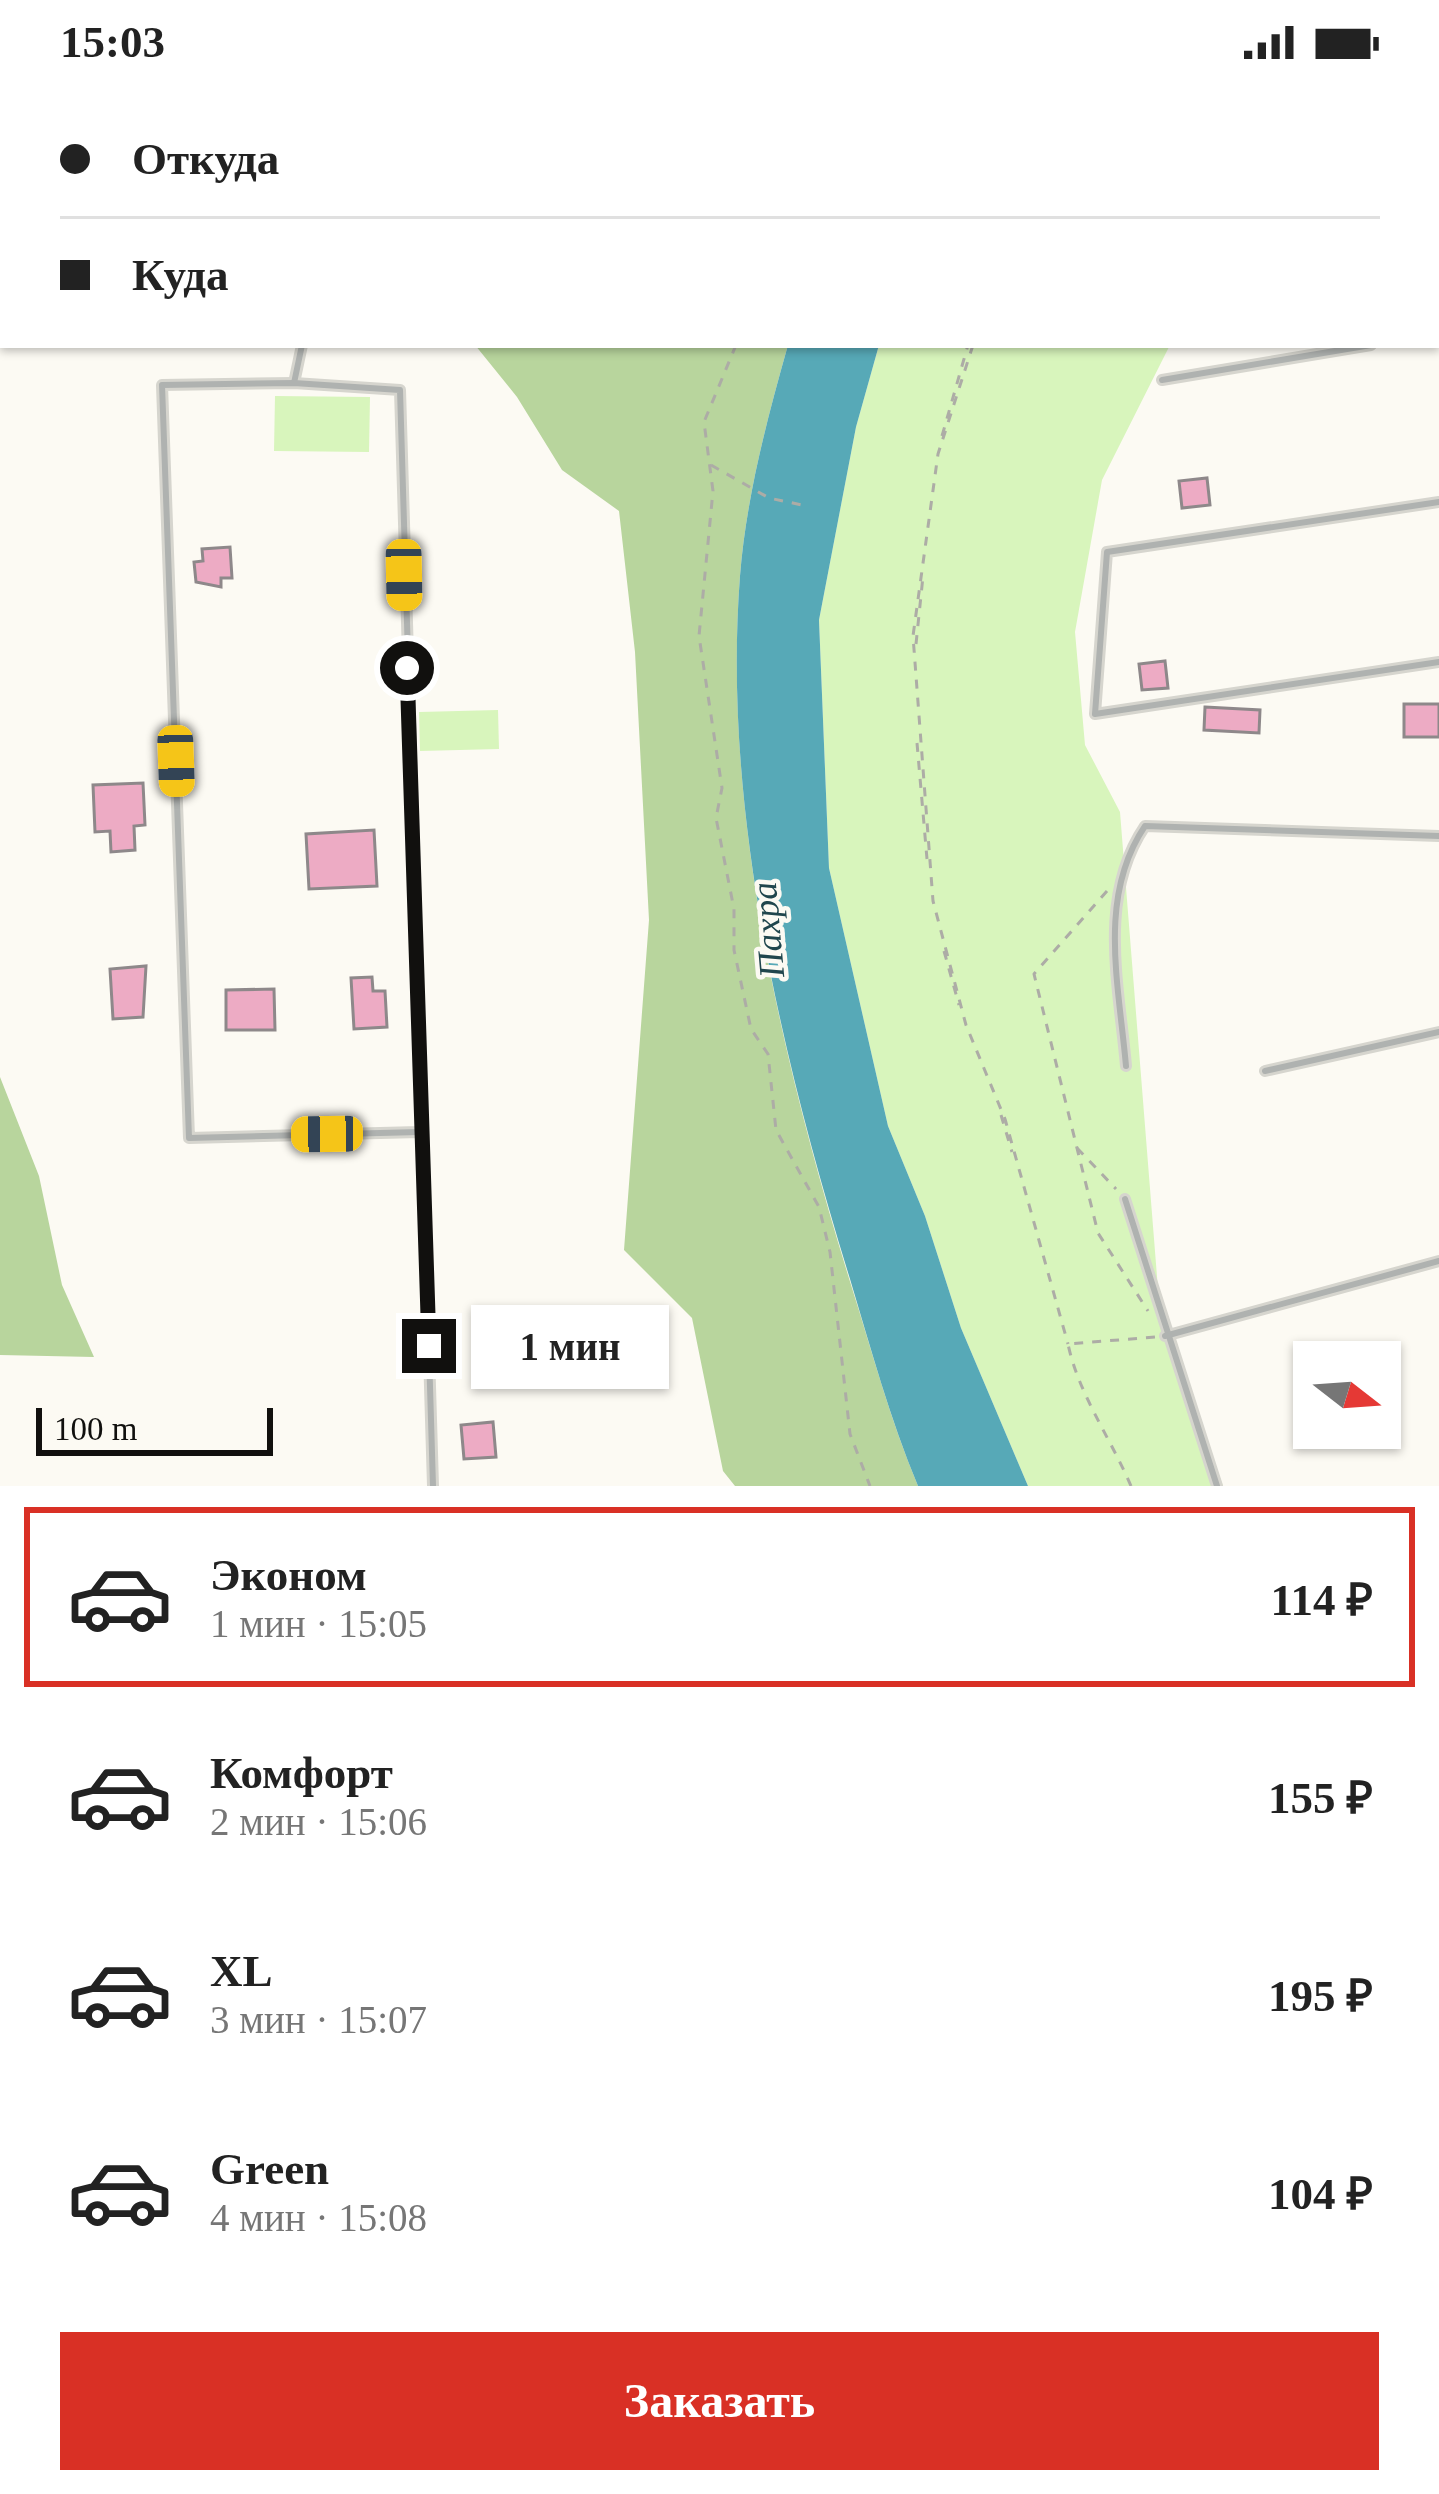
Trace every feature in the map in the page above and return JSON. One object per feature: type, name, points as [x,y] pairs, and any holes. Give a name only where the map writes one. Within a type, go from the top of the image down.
[{"type":"lane","points":[[294,383],[301,348]]},
{"type":"lane","points":[[1162,380],[1353,348]]},
{"type":"lane","points":[[419,1132],[189,1138],[162,385],[294,383],[400,390],[433,1486]]},
{"type":"lane","points":[[1439,502],[1107,552],[1095,714],[1439,662]]},
{"type":"lane","points":[[1126,1066],[1115,950],[1117,880],[1145,826],[1439,836]]},
{"type":"lane","points":[[1265,1071],[1439,1032]]},
{"type":"lane","points":[[1125,1199],[1165,1336],[1217,1486]]},
{"type":"lane","points":[[1165,1336],[1439,1262]]},
{"type":"path","points":[[735,348],[704,422],[713,491],[700,636],[722,788],[716,818],[734,910],[734,950],[752,1029],[768,1054],[776,1130],[819,1207],[830,1252],[850,1434],[870,1486]]},
{"type":"path","points":[[970,348],[938,454],[913,636],[933,901],[966,1024],[1005,1119],[1080,1385],[1103,1421],[1131,1486]]},
{"type":"path","points":[[710,464],[769,498],[802,505]]},
{"type":"path","points":[[1068,1344],[1165,1336],[1098,1233],[1034,974],[1117,880]]},
{"type":"path","points":[[1077,1147],[1125,1199]]},
{"type":"green space","points":[[477,348],[787,348],[752,489],[740,576],[740,755],[749,846],[781,1027],[803,1116],[875,1363],[918,1486],[735,1486],[723,1471],[692,1318],[624,1250],[649,920],[635,652],[619,511],[562,470],[517,397]]},
{"type":"green space","points":[[878,348],[1168,348],[1102,480],[1075,632],[1085,745],[1120,812],[1160,1314],[1223,1486],[1028,1486],[961,1328],[925,1216],[888,1126],[829,868],[819,620],[856,427]]},
{"type":"green space","points":[[275,396],[370,397],[369,452],[274,451]]},
{"type":"green space","points":[[498,710],[499,749],[420,751],[419,712]]},
{"type":"green space","points":[[0,1077],[39,1176],[62,1285],[94,1357],[0,1355]]},
{"type":"water","name":"Пахра","points":[[787,348],[878,348],[856,427],[819,620],[829,868],[888,1126],[925,1216],[961,1328],[1028,1486],[918,1486],[881,1384],[802,1109],[763,932],[740,753],[740,576],[765,430]]},
{"type":"building","points":[[1207,478],[1210,505],[1182,508],[1179,481]]},
{"type":"building","points":[[230,547],[232,578],[221,578],[221,587],[196,582],[194,562],[203,561],[202,549]]},
{"type":"building","points":[[1165,661],[1168,688],[1142,690],[1139,664]]},
{"type":"building","points":[[1404,704],[1439,704],[1439,737],[1404,737]]},
{"type":"building","points":[[1205,707],[1260,710],[1259,733],[1204,730]]},
{"type":"building","points":[[143,783],[145,825],[134,826],[135,850],[111,852],[110,831],[95,832],[93,785]]},
{"type":"building","points":[[374,830],[377,886],[309,889],[306,834]]},
{"type":"building","points":[[146,966],[143,1017],[113,1019],[110,969]]},
{"type":"building","points":[[372,977],[373,991],[385,991],[387,1027],[354,1029],[351,978]]},
{"type":"building","points":[[274,989],[275,1030],[226,1030],[226,990]]},
{"type":"building","points":[[493,1422],[496,1457],[464,1459],[461,1425]]},
{"type":"route","points":[[407,668],[429,1346]]}]
